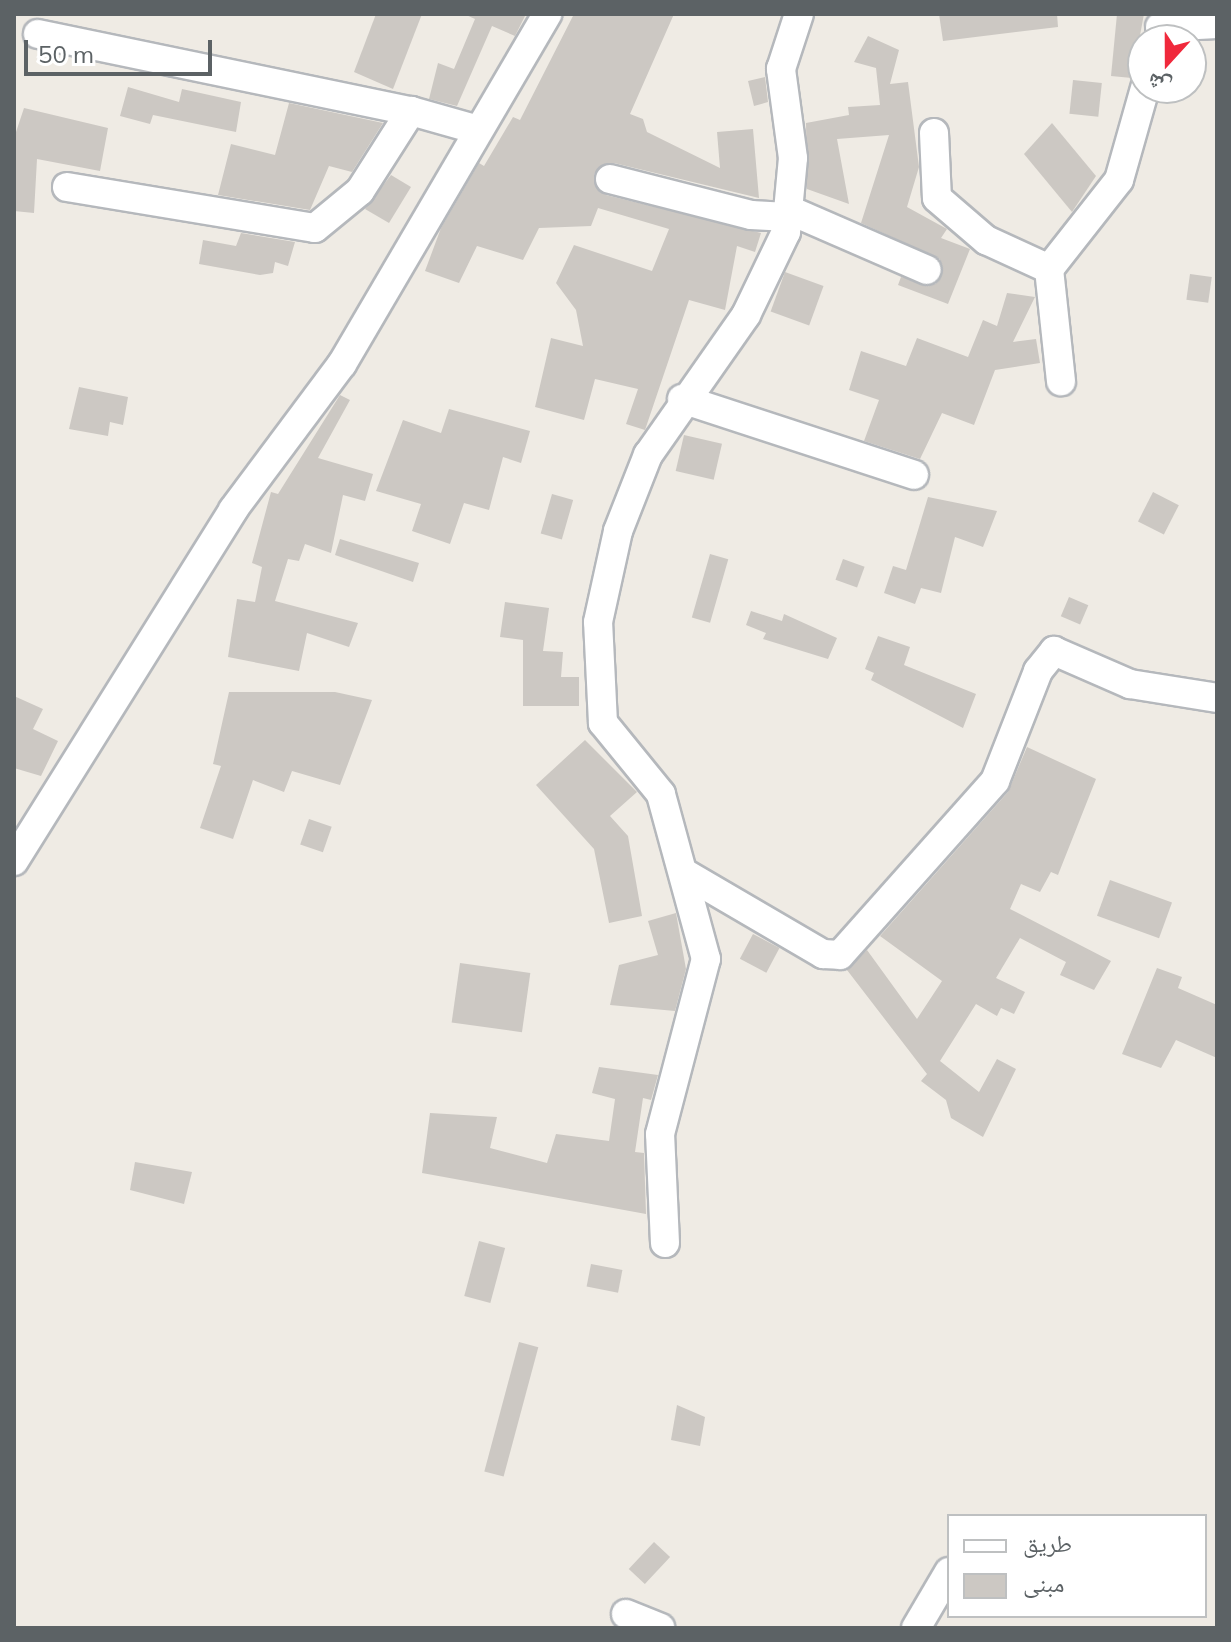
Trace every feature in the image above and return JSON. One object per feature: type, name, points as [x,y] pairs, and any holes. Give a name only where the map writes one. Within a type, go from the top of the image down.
[{"type":"street","points":[[14,861],[233,510],[342,364],[547,14]]},
{"type":"street","points":[[665,1243],[660,1134],[706,968],[686,874],[661,794],[603,723],[596,680],[603,591],[618,531],[648,455],[682,399],[746,315],[789,213],[793,158],[781,69],[799,14]]},
{"type":"street","points":[[38,34],[411,111],[478,130]]},
{"type":"street","points":[[1061,381],[1049,269],[1119,180],[1140,104]]},
{"type":"street","points":[[67,187],[315,228],[360,191],[411,111]]},
{"type":"street","points":[[934,133],[937,198],[986,240],[1049,269]]},
{"type":"street","points":[[610,179],[751,215],[789,213],[927,270]]},
{"type":"street","points":[[682,399],[914,475]]},
{"type":"street","points":[[686,874],[823,954],[840,955],[995,781],[1038,671],[1054,651],[1130,684],[1217,698]]},
{"type":"street","points":[[916,1628],[947,1575]]},
{"type":"street","points":[[626,1614],[660,1628]]},
{"type":"building","points":[[376,14],[422,14],[393,89],[354,72]]},
{"type":"building","points":[[464,14],[526,14],[515,36],[492,26],[457,106],[429,99],[438,63],[454,69],[475,19]]},
{"type":"building","points":[[574,14],[674,14],[630,114],[643,119],[647,132],[720,168],[717,132],[753,129],[759,198],[614,163],[594,174],[606,195],[761,233],[755,252],[737,246],[725,310],[689,300],[645,430],[626,424],[638,389],[595,379],[584,420],[535,407],[551,338],[583,346],[576,310],[556,283],[574,245],[652,271],[669,229],[598,208],[591,226],[539,228],[523,260],[477,246],[459,283],[425,271],[441,228],[479,163],[484,166],[513,117],[520,120]]},
{"type":"building","points":[[939,14],[1057,14],[1058,27],[943,41]]},
{"type":"building","points":[[1117,14],[1144,14],[1142,24],[1127,24],[1127,78],[1111,76]]},
{"type":"building","points":[[868,36],[899,50],[890,84],[908,82],[919,167],[907,207],[947,229],[941,238],[970,249],[948,304],[898,285],[901,277],[936,284],[940,259],[861,223],[889,135],[837,139],[849,204],[807,189],[806,123],[849,115],[848,107],[880,105],[876,68],[854,62]]},
{"type":"building","points":[[765,77],[768,102],[754,106],[748,81]]},
{"type":"building","points":[[1073,80],[1102,83],[1098,117],[1069,114]]},
{"type":"building","points":[[128,87],[179,102],[182,89],[241,102],[236,132],[153,115],[150,124],[120,116]]},
{"type":"building","points":[[289,103],[383,123],[352,172],[329,166],[310,210],[218,195],[231,144],[275,155]]},
{"type":"building","points":[[24,108],[108,128],[100,171],[37,159],[34,213],[14,211],[14,138]]},
{"type":"building","points":[[1052,123],[1096,176],[1072,212],[1024,154]]},
{"type":"building","points":[[391,175],[411,187],[389,223],[365,209]]},
{"type":"building","points":[[241,233],[295,242],[288,266],[275,262],[273,273],[260,275],[199,264],[203,240],[236,246]]},
{"type":"building","points":[[785,272],[824,286],[809,325],[771,311]]},
{"type":"building","points":[[1190,274],[1212,277],[1208,303],[1186,300]]},
{"type":"building","points":[[1007,293],[1035,297],[1013,342],[1036,339],[1040,363],[995,370],[974,425],[942,413],[920,459],[864,441],[879,400],[849,390],[861,351],[906,366],[917,338],[968,357],[983,320],[997,326]]},
{"type":"building","points":[[79,387],[128,397],[123,425],[110,422],[108,436],[69,429]]},
{"type":"building","points":[[340,395],[350,400],[318,458],[373,474],[365,501],[343,495],[331,553],[305,544],[299,561],[288,559],[275,601],[358,623],[349,647],[307,633],[299,671],[228,657],[237,599],[255,602],[262,567],[252,563],[271,492],[278,494]]},
{"type":"building","points":[[449,409],[530,431],[521,463],[503,457],[489,510],[464,503],[450,544],[412,531],[421,504],[376,491],[403,420],[441,433]]},
{"type":"building","points":[[684,435],[722,444],[714,480],[676,471]]},
{"type":"building","points":[[1153,492],[1179,505],[1164,535],[1138,521]]},
{"type":"building","points":[[552,494],[573,500],[562,539],[541,533]]},
{"type":"building","points":[[928,497],[997,511],[983,547],[955,537],[941,593],[921,588],[915,604],[884,593],[893,566],[906,570]]},
{"type":"building","points":[[340,539],[419,563],[413,582],[335,555]]},
{"type":"building","points":[[710,554],[728,559],[710,623],[692,617]]},
{"type":"building","points":[[843,559],[865,567],[857,588],[835,580]]},
{"type":"building","points":[[1069,597],[1088,605],[1080,625],[1061,616]]},
{"type":"building","points":[[505,602],[549,608],[543,651],[563,652],[561,677],[579,677],[579,706],[523,706],[523,640],[500,637]]},
{"type":"building","points":[[751,611],[782,621],[784,614],[837,638],[828,659],[763,639],[766,633],[746,625]]},
{"type":"building","points":[[878,636],[910,647],[904,665],[976,694],[963,728],[871,680],[874,673],[865,669]]},
{"type":"building","points":[[229,692],[335,692],[372,700],[340,785],[292,771],[284,792],[253,780],[233,839],[200,828],[221,766],[213,764]]},
{"type":"building","points":[[14,696],[43,709],[33,729],[58,741],[41,776],[14,768]]},
{"type":"building","points":[[585,740],[637,792],[610,816],[628,836],[642,916],[609,923],[594,849],[536,785]]},
{"type":"building","points":[[1027,747],[1096,779],[1058,875],[1051,872],[1040,892],[1021,884],[1010,909],[1111,961],[1094,990],[1060,975],[1066,962],[1020,938],[996,978],[1025,992],[1014,1014],[1001,1008],[997,1016],[976,1004],[940,1061],[979,1092],[997,1059],[1016,1069],[983,1137],[951,1118],[946,1100],[921,1081],[927,1074],[847,970],[867,950],[917,1019],[942,981],[880,936],[1008,792]]},
{"type":"building","points":[[309,819],[332,827],[323,852],[300,845]]},
{"type":"building","points":[[1110,880],[1172,903],[1159,938],[1097,916]]},
{"type":"building","points":[[676,913],[686,969],[675,1011],[610,1005],[619,965],[658,955],[648,921]]},
{"type":"building","points":[[753,934],[779,948],[766,973],[740,959]]},
{"type":"building","points":[[460,963],[530,973],[522,1032],[452,1022]]},
{"type":"building","points":[[1157,968],[1182,977],[1178,988],[1217,1005],[1217,1058],[1176,1040],[1161,1068],[1122,1054]]},
{"type":"building","points":[[599,1067],[658,1075],[651,1100],[643,1098],[635,1152],[644,1153],[646,1214],[422,1173],[430,1113],[497,1117],[490,1148],[547,1163],[556,1134],[609,1141],[615,1099],[592,1093]]},
{"type":"building","points":[[135,1162],[192,1172],[184,1204],[130,1190]]},
{"type":"building","points":[[479,1241],[505,1248],[490,1303],[464,1296]]},
{"type":"building","points":[[591,1264],[622,1270],[618,1293],[587,1287]]},
{"type":"building","points":[[519,1342],[538,1347],[504,1477],[484,1471]]},
{"type":"building","points":[[677,1405],[705,1417],[700,1446],[671,1440]]},
{"type":"building","points":[[654,1542],[670,1557],[645,1584],[629,1569]]}]
